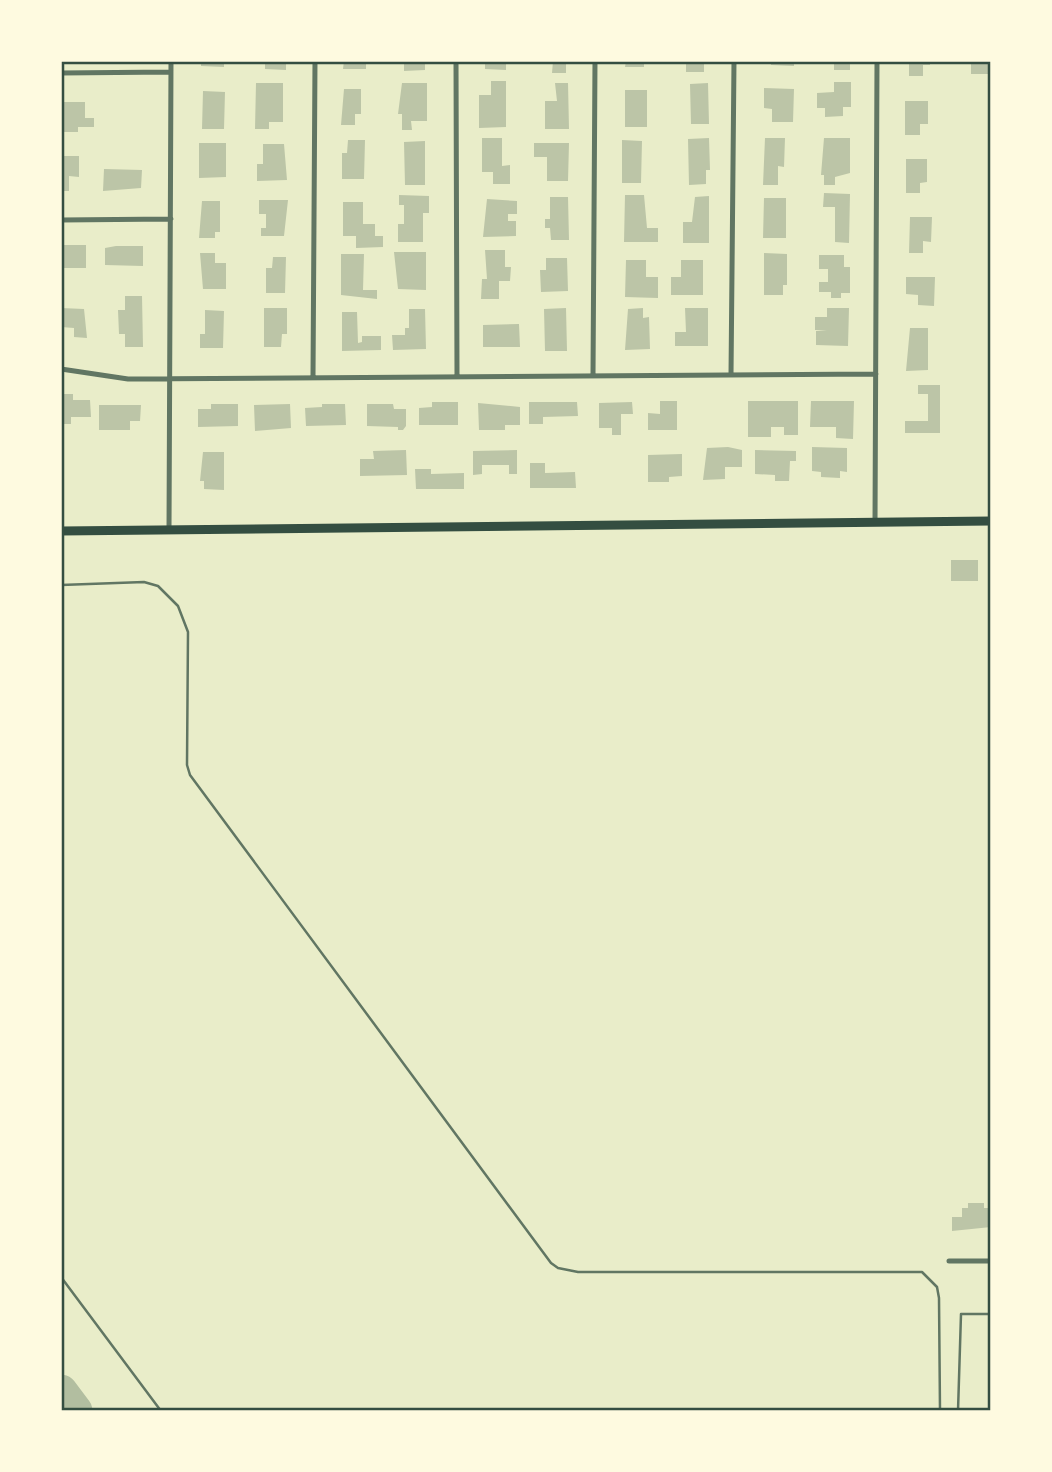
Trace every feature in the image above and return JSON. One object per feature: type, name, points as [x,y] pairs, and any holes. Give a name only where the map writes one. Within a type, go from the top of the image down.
[{"type":"main road","points":[[61,531],[991,521]]},
{"type":"street","points":[[169,530],[171,61]]},
{"type":"street","points":[[313,377],[315,61]]},
{"type":"street","points":[[456,61],[457,376]]},
{"type":"street","points":[[593,376],[595,61]]},
{"type":"street","points":[[731,375],[734,61]]},
{"type":"street","points":[[875,523],[877,61]]},
{"type":"street","points":[[61,73],[171,72]]},
{"type":"street","points":[[61,220],[170,219]]},
{"type":"street","points":[[61,369],[128,379],[876,374]]},
{"type":"street","points":[[948,1261],[991,1261]]},
{"type":"lane","points":[[61,584],[144,582],[158,586],[178,606],[188,632],[187,765],[190,775],[551,1263],[558,1268],[578,1272],[922,1272],[937,1287],[939,1298],[940,1411]]},
{"type":"lane","points":[[61,1277],[161,1411]]},
{"type":"lane","points":[[958,1411],[961,1314],[991,1314]]},
{"type":"building","points":[[201,61],[224,61],[224,67],[201,66]]},
{"type":"building","points":[[265,61],[286,61],[286,70],[265,69]]},
{"type":"building","points":[[344,61],[366,61],[366,69],[343,69]]},
{"type":"building","points":[[404,61],[425,61],[425,70],[404,71]]},
{"type":"building","points":[[485,61],[506,61],[506,70],[485,69]]},
{"type":"building","points":[[553,61],[566,61],[566,73],[552,73]]},
{"type":"building","points":[[626,61],[644,61],[644,67],[625,67]]},
{"type":"building","points":[[686,61],[704,61],[704,72],[686,72]]},
{"type":"building","points":[[771,61],[794,61],[794,66],[771,65]]},
{"type":"building","points":[[834,61],[850,61],[850,70],[834,70]]},
{"type":"building","points":[[909,61],[930,61],[930,65],[923,65],[923,76],[909,76]]},
{"type":"building","points":[[971,61],[991,61],[991,74],[971,74]]},
{"type":"building","points":[[491,81],[506,81],[506,127],[479,128],[479,95],[491,95]]},
{"type":"building","points":[[834,82],[851,82],[851,107],[843,107],[843,116],[825,117],[825,108],[817,108],[817,93],[834,92]]},
{"type":"building","points":[[256,83],[283,83],[283,122],[269,122],[269,129],[255,129]]},
{"type":"building","points":[[402,83],[427,83],[427,121],[411,121],[412,130],[402,130],[402,114],[398,114]]},
{"type":"building","points":[[555,83],[568,83],[569,129],[545,129],[545,101],[557,101]]},
{"type":"building","points":[[708,83],[709,124],[691,124],[690,84]]},
{"type":"building","points":[[764,88],[794,89],[793,122],[772,122],[772,109],[764,108]]},
{"type":"building","points":[[344,89],[361,89],[361,114],[355,114],[355,125],[341,125]]},
{"type":"building","points":[[625,90],[647,90],[647,127],[625,127]]},
{"type":"building","points":[[203,91],[225,92],[224,129],[202,129]]},
{"type":"building","points":[[905,101],[928,101],[928,124],[920,124],[920,135],[905,135]]},
{"type":"building","points":[[61,102],[85,102],[85,118],[94,118],[94,127],[78,127],[78,132],[64,132]]},
{"type":"building","points":[[482,138],[502,138],[502,166],[510,165],[510,184],[493,184],[493,172],[482,172]]},
{"type":"building","points":[[709,138],[710,170],[706,170],[706,184],[689,185],[688,139]]},
{"type":"building","points":[[765,138],[785,138],[784,167],[778,166],[778,185],[763,185]]},
{"type":"building","points":[[824,138],[850,138],[850,173],[835,177],[835,185],[824,185],[824,175],[821,175]]},
{"type":"building","points":[[348,140],[365,140],[364,179],[342,179],[342,153],[347,153]]},
{"type":"building","points":[[622,140],[642,141],[641,183],[622,183]]},
{"type":"building","points":[[425,141],[425,185],[405,185],[404,142]]},
{"type":"building","points":[[199,143],[226,143],[226,177],[199,178]]},
{"type":"building","points":[[534,143],[569,143],[568,181],[547,181],[547,157],[534,157]]},
{"type":"building","points":[[263,144],[284,144],[287,180],[257,181],[257,164],[263,164]]},
{"type":"building","points":[[61,156],[79,156],[79,177],[69,176],[69,191],[61,191]]},
{"type":"building","points":[[906,159],[927,159],[927,182],[920,183],[920,193],[906,193]]},
{"type":"building","points":[[104,169],[142,170],[141,188],[103,191]]},
{"type":"building","points":[[824,193],[850,194],[849,243],[835,242],[835,207],[823,207]]},
{"type":"building","points":[[399,195],[429,196],[429,213],[423,213],[423,242],[398,242],[398,224],[404,224],[404,205],[399,205]]},
{"type":"building","points":[[625,195],[644,195],[647,228],[658,228],[658,242],[624,242]]},
{"type":"building","points":[[709,196],[709,243],[683,243],[683,222],[692,222],[695,197]]},
{"type":"building","points":[[550,197],[568,197],[569,240],[551,240],[550,228],[545,228],[545,219],[550,219]]},
{"type":"building","points":[[764,198],[786,198],[786,238],[763,238]]},
{"type":"building","points":[[487,199],[517,201],[517,214],[508,214],[508,221],[516,221],[516,236],[483,237]]},
{"type":"building","points":[[259,200],[288,200],[284,236],[261,236],[261,228],[266,228],[266,214],[259,214]]},
{"type":"building","points":[[202,201],[220,201],[220,232],[215,232],[215,238],[199,238]]},
{"type":"building","points":[[343,202],[363,202],[363,224],[375,224],[375,236],[383,236],[383,247],[356,248],[356,236],[343,236]]},
{"type":"building","points":[[910,217],[932,217],[931,242],[923,241],[923,253],[909,253]]},
{"type":"building","points":[[61,245],[86,245],[86,268],[61,268]]},
{"type":"building","points":[[143,246],[143,266],[105,265],[105,248]]},
{"type":"building","points":[[485,250],[505,250],[505,267],[511,267],[510,281],[499,281],[499,299],[481,299],[482,279],[487,279]]},
{"type":"building","points":[[394,252],[426,252],[426,290],[398,289]]},
{"type":"building","points":[[200,253],[215,253],[215,263],[226,263],[226,289],[203,289]]},
{"type":"building","points":[[764,253],[787,254],[787,285],[783,285],[783,295],[764,295]]},
{"type":"building","points":[[341,254],[364,254],[363,290],[377,290],[377,299],[341,295]]},
{"type":"building","points":[[819,255],[844,255],[844,267],[850,267],[850,293],[841,293],[841,298],[831,298],[831,292],[819,292],[819,282],[828,282],[828,269],[819,269]]},
{"type":"building","points":[[273,257],[286,257],[285,293],[266,293],[266,268],[272,268]]},
{"type":"building","points":[[546,258],[567,258],[568,291],[541,292],[540,270],[546,270]]},
{"type":"building","points":[[626,260],[646,260],[646,277],[658,277],[658,298],[625,297]]},
{"type":"building","points":[[681,260],[703,260],[703,295],[671,295],[671,277],[681,277]]},
{"type":"building","points":[[906,277],[935,277],[934,306],[918,305],[918,295],[906,294]]},
{"type":"building","points":[[125,296],[142,296],[143,347],[125,347],[125,334],[119,334],[118,310],[125,310]]},
{"type":"building","points":[[61,308],[84,309],[87,338],[74,337],[74,328],[61,327]]},
{"type":"building","points":[[264,308],[287,308],[287,334],[282,334],[281,347],[264,347]]},
{"type":"building","points":[[566,308],[567,351],[545,351],[544,309]]},
{"type":"building","points":[[643,308],[643,318],[649,317],[650,349],[625,350],[628,309]]},
{"type":"building","points":[[685,308],[708,308],[708,346],[675,346],[675,332],[686,332]]},
{"type":"building","points":[[827,308],[849,308],[848,346],[816,345],[816,331],[827,330],[815,330],[815,317],[827,317]]},
{"type":"building","points":[[409,309],[425,309],[426,349],[393,350],[392,335],[405,335],[405,328],[409,328]]},
{"type":"building","points":[[205,310],[224,311],[223,348],[200,348],[200,334],[205,334]]},
{"type":"building","points":[[342,312],[357,312],[358,343],[362,342],[362,336],[381,336],[381,350],[342,351]]},
{"type":"building","points":[[519,324],[520,347],[483,347],[483,325]]},
{"type":"building","points":[[910,328],[928,328],[928,370],[906,371]]},
{"type":"building","points":[[918,385],[940,385],[940,433],[905,433],[905,421],[928,421],[928,394],[918,394]]},
{"type":"building","points":[[61,394],[73,394],[73,400],[90,400],[91,417],[71,417],[71,424],[61,424]]},
{"type":"building","points":[[660,401],[677,401],[677,430],[648,430],[648,413],[660,414]]},
{"type":"building","points":[[748,401],[798,401],[798,435],[784,435],[784,427],[771,427],[771,437],[748,437]]},
{"type":"building","points":[[811,401],[854,401],[853,439],[836,438],[836,427],[810,427]]},
{"type":"building","points":[[432,402],[458,402],[458,425],[419,425],[419,408],[432,407]]},
{"type":"building","points":[[529,402],[577,402],[578,416],[543,417],[543,424],[529,424]]},
{"type":"building","points":[[632,402],[633,414],[621,414],[621,435],[612,435],[612,428],[599,428],[599,403]]},
{"type":"building","points":[[478,403],[520,407],[520,425],[505,425],[505,430],[479,430]]},
{"type":"building","points":[[211,404],[238,404],[238,426],[198,427],[198,409],[211,409]]},
{"type":"building","points":[[290,404],[291,428],[255,431],[254,405]]},
{"type":"building","points":[[322,404],[345,404],[346,425],[306,426],[305,408],[322,407]]},
{"type":"building","points":[[367,404],[393,404],[394,409],[406,409],[406,426],[403,430],[398,430],[398,427],[367,426]]},
{"type":"building","points":[[99,405],[141,405],[140,421],[130,421],[130,430],[99,430]]},
{"type":"building","points":[[728,447],[742,450],[742,467],[725,467],[725,479],[703,480],[707,448]]},
{"type":"building","points":[[812,447],[847,448],[847,472],[840,471],[840,478],[821,477],[821,472],[812,471]]},
{"type":"building","points":[[406,450],[407,475],[360,476],[360,459],[374,459],[373,451]]},
{"type":"building","points":[[517,450],[517,474],[509,474],[509,465],[482,465],[482,474],[473,475],[473,451]]},
{"type":"building","points":[[755,450],[796,451],[796,461],[790,461],[789,481],[775,481],[775,475],[755,474]]},
{"type":"building","points":[[203,452],[224,452],[224,490],[204,489],[204,481],[200,481]]},
{"type":"building","points":[[682,454],[682,476],[669,477],[669,482],[648,482],[648,455]]},
{"type":"building","points":[[530,463],[545,463],[545,473],[575,472],[576,488],[530,488]]},
{"type":"building","points":[[415,469],[431,469],[431,474],[464,473],[464,489],[416,489]]},
{"type":"building","points":[[951,560],[978,560],[978,581],[951,581]]},
{"type":"building","points":[[968,1203],[984,1203],[984,1208],[991,1208],[991,1227],[952,1231],[952,1217],[962,1217],[962,1208],[968,1208]]},
{"type":"taxiway","points":[[61,1391],[76,1411]]}]
